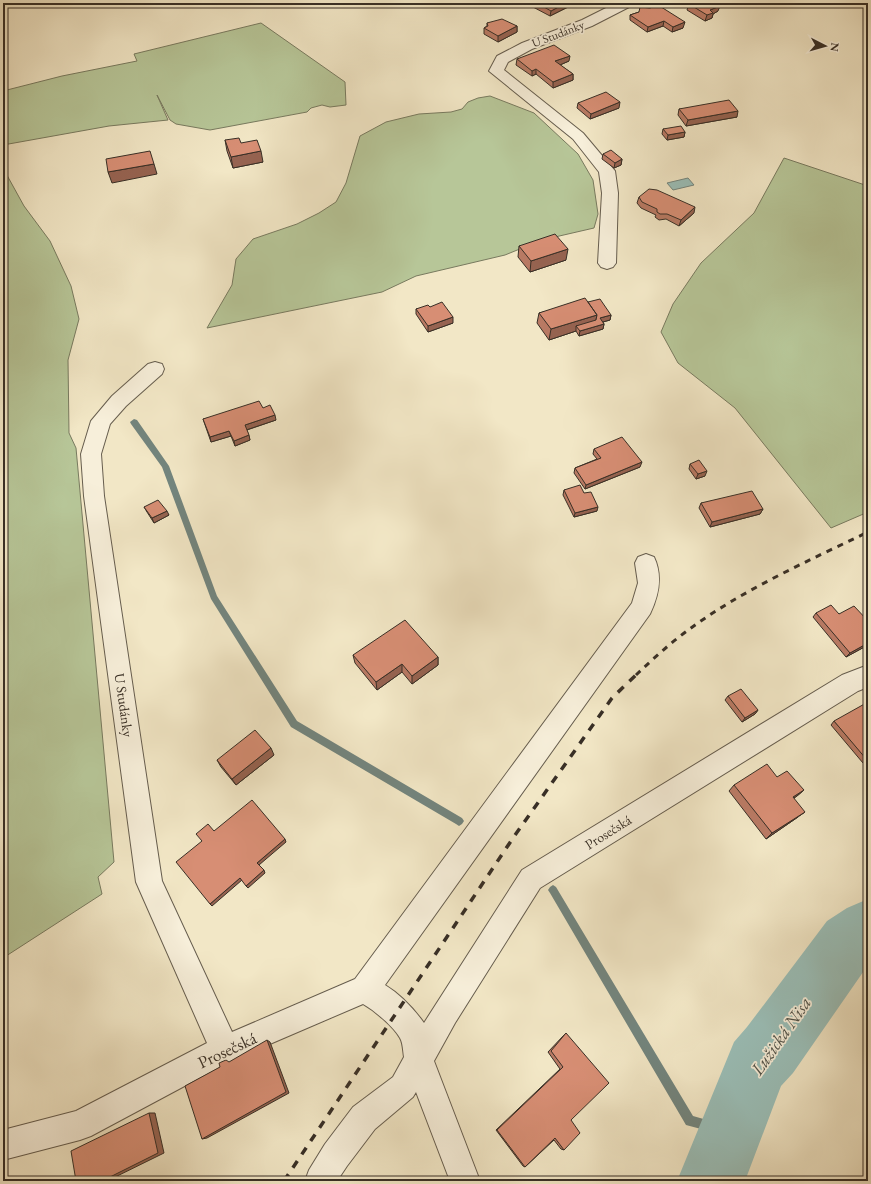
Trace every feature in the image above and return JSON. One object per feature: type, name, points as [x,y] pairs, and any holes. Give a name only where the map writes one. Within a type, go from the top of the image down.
[{"type":"street","name":"U Studánky","points":[[607,263],[610,193],[606,170],[578,136],[496,71],[502,59],[527,46],[587,23],[626,3]]},
{"type":"street","name":"U Studánky","points":[[155,369],[119,401],[101,421],[91,454],[94,496],[149,882],[225,1049]]},
{"type":"street","points":[[464,1181],[419,1060],[413,1032],[396,1012],[382,999],[365,989],[642,607],[649,584],[646,563]]},
{"type":"street","name":"Prosečská","points":[[320,1181],[336,1155],[364,1118],[403,1087],[445,1013],[531,879],[850,683],[868,676]]},
{"type":"street","name":"Prosečská","points":[[3,1145],[80,1125],[225,1049],[365,989]]},
{"type":"green space","points":[[261,23],[345,82],[346,105],[330,107],[322,105],[311,108],[307,112],[210,130],[176,124],[170,120],[157,95],[168,120],[109,126],[3,145],[3,91],[62,76],[137,61],[134,54]]},
{"type":"green space","points":[[490,96],[534,113],[578,154],[593,180],[598,214],[594,228],[542,240],[505,255],[416,276],[382,292],[207,328],[232,285],[236,259],[253,239],[297,224],[319,213],[336,202],[346,183],[360,136],[386,122],[419,114],[451,112],[462,109],[468,102],[478,98]]},
{"type":"green space","points":[[784,158],[868,186],[868,512],[831,528],[735,408],[678,363],[661,332],[673,304],[701,263],[754,213]]},
{"type":"green space","points":[[3,168],[24,206],[50,241],[71,286],[79,319],[68,360],[69,433],[76,448],[114,862],[98,877],[102,894],[3,958]]},
{"type":"water","points":[[688,178],[694,185],[673,190],[667,183]]},
{"type":"building","points":[[537,3],[566,3],[551,11]]},
{"type":"building","points":[[689,3],[715,3],[720,6],[710,10],[713,13],[707,15]]},
{"type":"building","points":[[658,5],[685,22],[673,27],[664,21],[648,27],[630,15],[639,12],[640,7],[650,8]]},
{"type":"building","points":[[502,19],[517,26],[498,36],[484,28],[488,26],[487,23]]},
{"type":"building","points":[[554,45],[570,56],[555,61],[573,74],[553,82],[536,69],[532,71],[517,59]]},
{"type":"building","points":[[606,92],[620,102],[591,114],[578,103]]},
{"type":"building","points":[[729,100],[738,111],[688,120],[679,109]]},
{"type":"building","points":[[681,126],[685,132],[668,135],[663,129]]},
{"type":"building","points":[[239,138],[241,143],[257,140],[261,151],[231,157],[225,140]]},
{"type":"building","points":[[611,150],[622,159],[615,163],[603,154]]},
{"type":"building","points":[[150,151],[154,164],[108,172],[106,159]]},
{"type":"building","points":[[649,189],[657,190],[695,207],[681,220],[667,214],[660,214],[657,212],[657,209],[642,202],[639,197]]},
{"type":"building","points":[[555,234],[568,249],[531,261],[519,246]]},
{"type":"building","points":[[585,298],[597,315],[551,329],[539,313]]},
{"type":"building","points":[[600,299],[611,315],[600,318],[604,324],[580,331],[576,326],[596,320],[597,315],[588,302]]},
{"type":"building","points":[[442,302],[453,317],[428,326],[416,309],[428,305],[430,307]]},
{"type":"building","points":[[259,401],[263,408],[270,405],[275,415],[245,425],[249,435],[234,441],[229,431],[210,437],[203,419]]},
{"type":"building","points":[[622,437],[642,462],[586,485],[575,468],[601,458],[594,449]]},
{"type":"building","points":[[699,460],[707,471],[698,474],[690,464]]},
{"type":"building","points":[[580,485],[584,493],[591,492],[598,507],[575,513],[564,490]]},
{"type":"building","points":[[752,491],[763,509],[712,522],[701,503]]},
{"type":"building","points":[[158,500],[167,511],[152,518],[144,507]]},
{"type":"building","points":[[831,605],[839,614],[854,606],[868,621],[864,624],[868,628],[868,643],[850,653],[816,613]]},
{"type":"building","points":[[405,620],[438,657],[412,676],[402,664],[376,682],[353,655]]},
{"type":"building","points":[[741,689],[758,710],[745,718],[728,696]]},
{"type":"building","points":[[868,702],[868,759],[867,760],[834,721]]},
{"type":"building","points":[[255,730],[271,748],[232,779],[217,760]]},
{"type":"building","points":[[767,764],[777,777],[787,771],[804,790],[793,797],[805,812],[772,833],[734,785]]},
{"type":"building","points":[[252,800],[285,839],[257,863],[264,870],[246,886],[240,878],[210,904],[176,862],[202,841],[196,834],[208,824],[214,831]]},
{"type":"building","points":[[566,1033],[609,1083],[571,1120],[580,1133],[564,1150],[555,1138],[525,1167],[497,1130],[563,1067],[551,1051]]},
{"type":"building","points":[[267,1040],[286,1092],[202,1139],[185,1086],[220,1067],[219,1063],[226,1060],[229,1062]]},
{"type":"building","points":[[149,1113],[158,1153],[102,1181],[76,1181],[71,1151]]},
{"type":"waterway","points":[[134,422],[165,466],[214,597],[294,724],[459,821]]},
{"type":"waterway","points":[[553,890],[690,1121],[731,1132]]},
{"type":"waterway","name":"Lužická Nisa","points":[[711,1181],[757,1065],[770,1050],[848,942],[868,929]]},
{"type":"railway","points":[[636,675],[680,636],[729,603],[775,577],[868,532]]},
{"type":"railway","points":[[284,1181],[513,838],[612,698],[637,674]]}]
